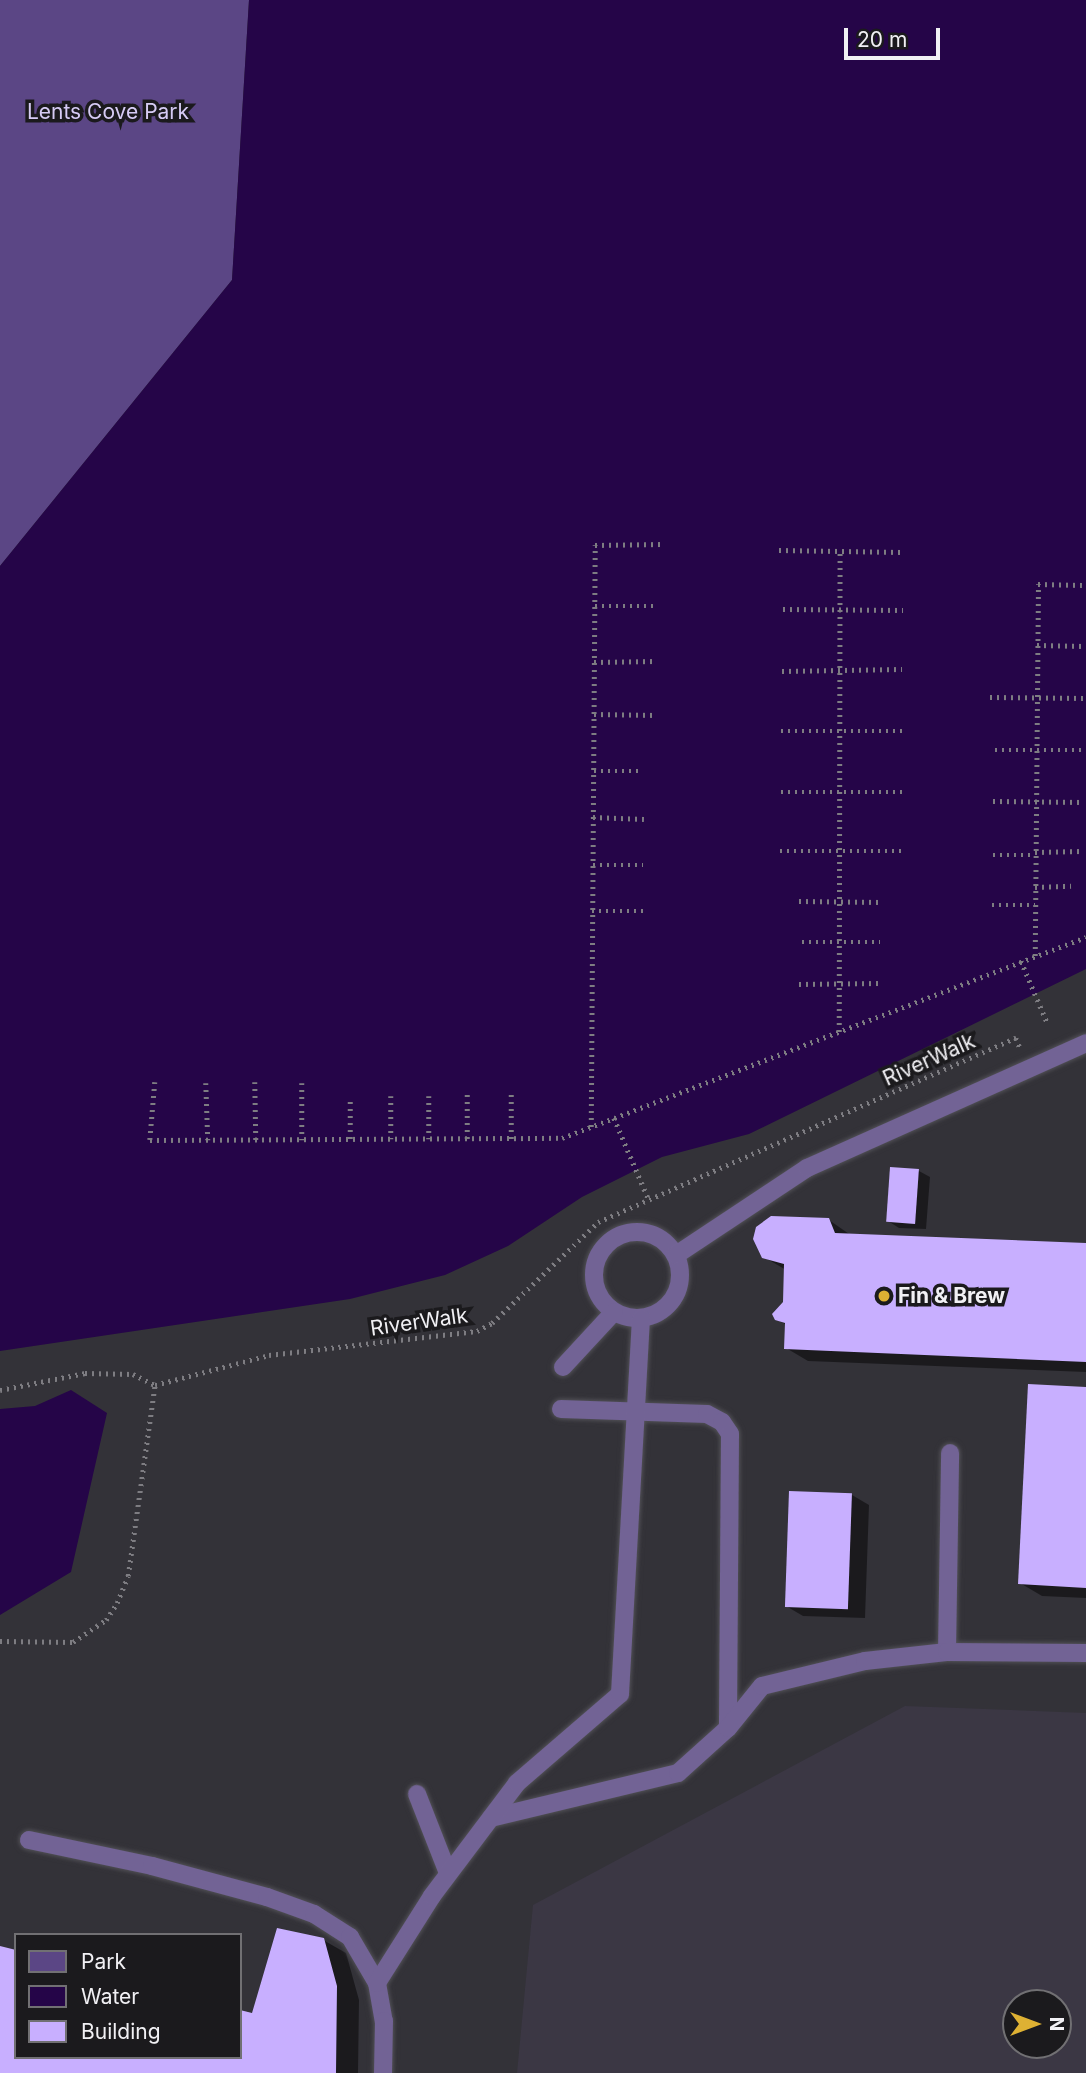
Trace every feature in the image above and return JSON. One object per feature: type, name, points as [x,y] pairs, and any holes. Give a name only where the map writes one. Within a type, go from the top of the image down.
[{"type":"lane","points":[[676,1255],[807,1168],[1086,1043]]},
{"type":"lane","points":[[634,1233],[655,1236],[676,1255],[680,1283],[675,1296],[654,1315],[641,1319],[614,1312],[596,1290],[596,1261],[614,1239],[634,1233]]},
{"type":"lane","points":[[563,1367],[614,1312]]},
{"type":"lane","points":[[377,1983],[448,1873],[517,1783],[620,1694],[641,1319]]},
{"type":"lane","points":[[561,1409],[706,1414],[722,1422],[730,1434],[728,1728]]},
{"type":"lane","points":[[947,1652],[950,1453]]},
{"type":"lane","points":[[491,1818],[678,1773],[728,1728],[762,1686],[864,1661],[947,1652],[1086,1653]]},
{"type":"lane","points":[[417,1794],[448,1873]]},
{"type":"lane","points":[[29,1840],[152,1866],[314,1914],[350,1937],[377,1983],[384,2021],[383,2073]]},
{"type":"path","points":[[592,1127],[595,545],[663,544]]},
{"type":"path","points":[[779,550],[901,552]]},
{"type":"path","points":[[839,1032],[840,551]]},
{"type":"path","points":[[1035,956],[1038,584],[1082,585]]},
{"type":"path","points":[[595,606],[657,606]]},
{"type":"path","points":[[783,608],[903,610]]},
{"type":"path","points":[[1037,645],[1084,646]]},
{"type":"path","points":[[594,662],[656,661]]},
{"type":"path","points":[[782,671],[902,669]]},
{"type":"path","points":[[990,697],[1085,698]]},
{"type":"path","points":[[594,714],[656,715]]},
{"type":"path","points":[[781,731],[902,731]]},
{"type":"path","points":[[995,750],[1084,750]]},
{"type":"path","points":[[594,771],[643,771]]},
{"type":"path","points":[[781,792],[904,792]]},
{"type":"path","points":[[993,801],[1083,802]]},
{"type":"path","points":[[593,817],[645,819]]},
{"type":"path","points":[[780,851],[903,851]]},
{"type":"path","points":[[993,855],[1082,851]]},
{"type":"path","points":[[593,865],[643,865]]},
{"type":"path","points":[[1035,887],[1071,886]]},
{"type":"path","points":[[799,901],[881,902]]},
{"type":"path","points":[[992,905],[1035,905]]},
{"type":"path","points":[[593,911],[644,911]]},
{"type":"path","points":[[155,1082],[150,1140],[562,1138],[1086,937]]},
{"type":"path","points":[[802,942],[880,942]]},
{"type":"path","points":[[1021,961],[1047,1022]]},
{"type":"path","points":[[799,984],[880,983]]},
{"type":"path","name":"RiverWalk","points":[[155,1385],[269,1355],[477,1331],[492,1323],[598,1222],[1016,1038],[1028,1069]]},
{"type":"path","points":[[255,1082],[256,1140]]},
{"type":"path","points":[[206,1083],[208,1140]]},
{"type":"path","points":[[302,1083],[302,1140]]},
{"type":"path","points":[[511,1092],[511,1139]]},
{"type":"path","points":[[467,1093],[467,1139]]},
{"type":"path","points":[[391,1096],[391,1139]]},
{"type":"path","points":[[429,1096],[429,1139]]},
{"type":"path","points":[[349,1139],[350,1100]]},
{"type":"path","points":[[614,1118],[649,1200]]},
{"type":"path","points":[[0,1390],[85,1373],[133,1374],[155,1385],[130,1563],[117,1602],[106,1620],[73,1642],[0,1642]]},
{"type":"shaded area","points":[[905,1706],[1086,1713],[1086,2073],[517,2073],[533,1905]]},
{"type":"green space","name":"Lents Cove Park","points":[[0,0],[249,0],[232,280],[0,566]]},
{"type":"water","points":[[249,0],[1086,0],[1086,969],[749,1134],[662,1157],[582,1197],[508,1246],[445,1275],[350,1299],[0,1351],[0,566],[232,280]]},
{"type":"water","points":[[71,1390],[107,1413],[71,1572],[0,1615],[0,1409],[35,1406]]},
{"type":"building","points":[[890,1167],[919,1169],[915,1224],[886,1222]]},
{"type":"building","points":[[771,1216],[829,1218],[835,1233],[1086,1243],[1086,1362],[784,1349],[785,1323],[775,1320],[772,1314],[783,1302],[784,1264],[762,1258],[753,1239],[756,1227]]},
{"type":"building","points":[[1028,1384],[1086,1387],[1086,1588],[1018,1584]]},
{"type":"building","points":[[789,1491],[852,1493],[848,1609],[785,1607]]},
{"type":"building","points":[[277,1928],[324,1938],[337,1986],[336,2073],[0,2073],[0,1946],[14,1950],[14,2059],[242,2059],[242,2010],[252,2013]]},
{"type":"place","name":"Fin & Brew","points":[[884,1296]]}]
